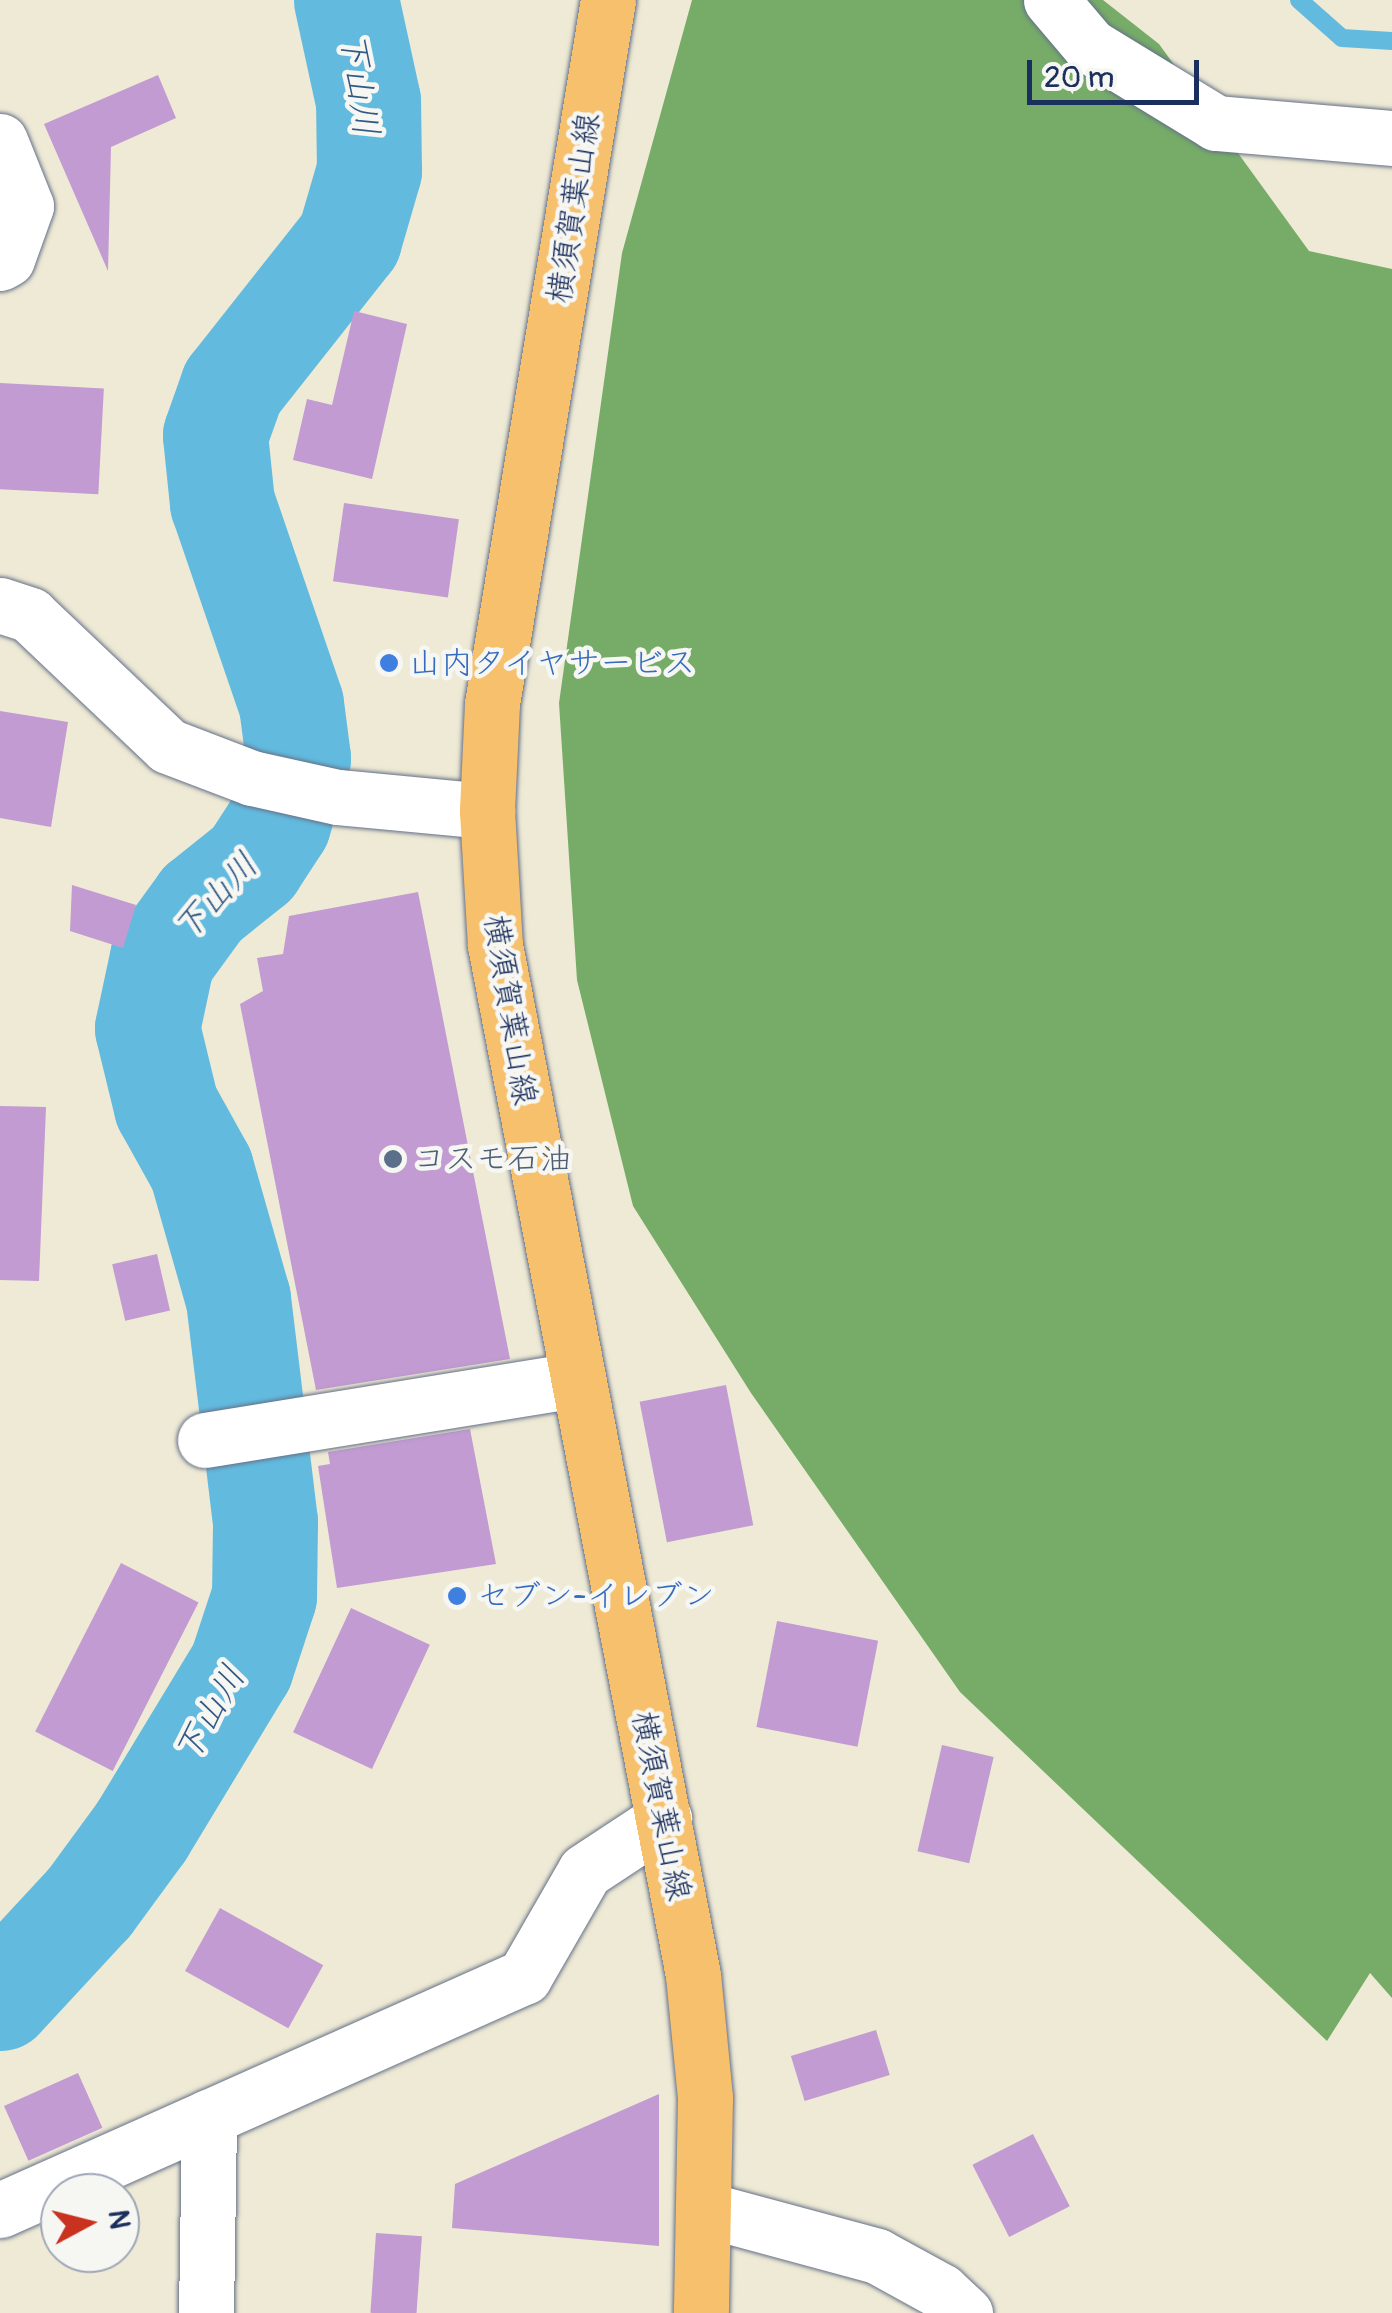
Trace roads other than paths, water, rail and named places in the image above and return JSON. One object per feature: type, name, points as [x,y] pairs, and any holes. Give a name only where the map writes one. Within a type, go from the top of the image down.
[{"type":"main road","name":"横須賀葉山線","points":[[608,0],[492,704],[487,811],[494,944],[693,1976],[707,2210],[701,2313]]},
{"type":"street","points":[[1051,0],[1090,46],[1216,123],[1392,138]]},
{"type":"street","points":[[0,140],[26,206],[0,263]]},
{"type":"street","points":[[0,605],[30,615],[168,746],[252,778],[338,798],[487,811]]},
{"type":"street","points":[[246,1434],[576,1380]]},
{"type":"street","points":[[0,2210],[524,1977],[585,1871],[664,1819]]},
{"type":"street","points":[[206,2313],[209,2117]]},
{"type":"street","points":[[707,2210],[877,2256],[941,2290],[965,2313]]},
{"type":"waterway","name":"下山川","points":[[0,1998],[89,1902],[141,1831],[241,1666],[264,1596],[265,1522],[238,1299],[201,1169],[166,1106],[147,1028],[162,958],[202,903],[252,863],[278,823],[298,758],[291,704],[222,503],[215,435],[232,387],[349,239],[369,170],[368,101],[346,0]]},
{"type":"waterway","points":[[1299,0],[1342,38],[1392,41]]},
{"type":"place","name":"山内タイヤサービス","points":[[389,663]]},
{"type":"place","name":"コスモ石油","points":[[393,1159]]},
{"type":"place","name":"セブン-イレブン","points":[[457,1596]]}]
